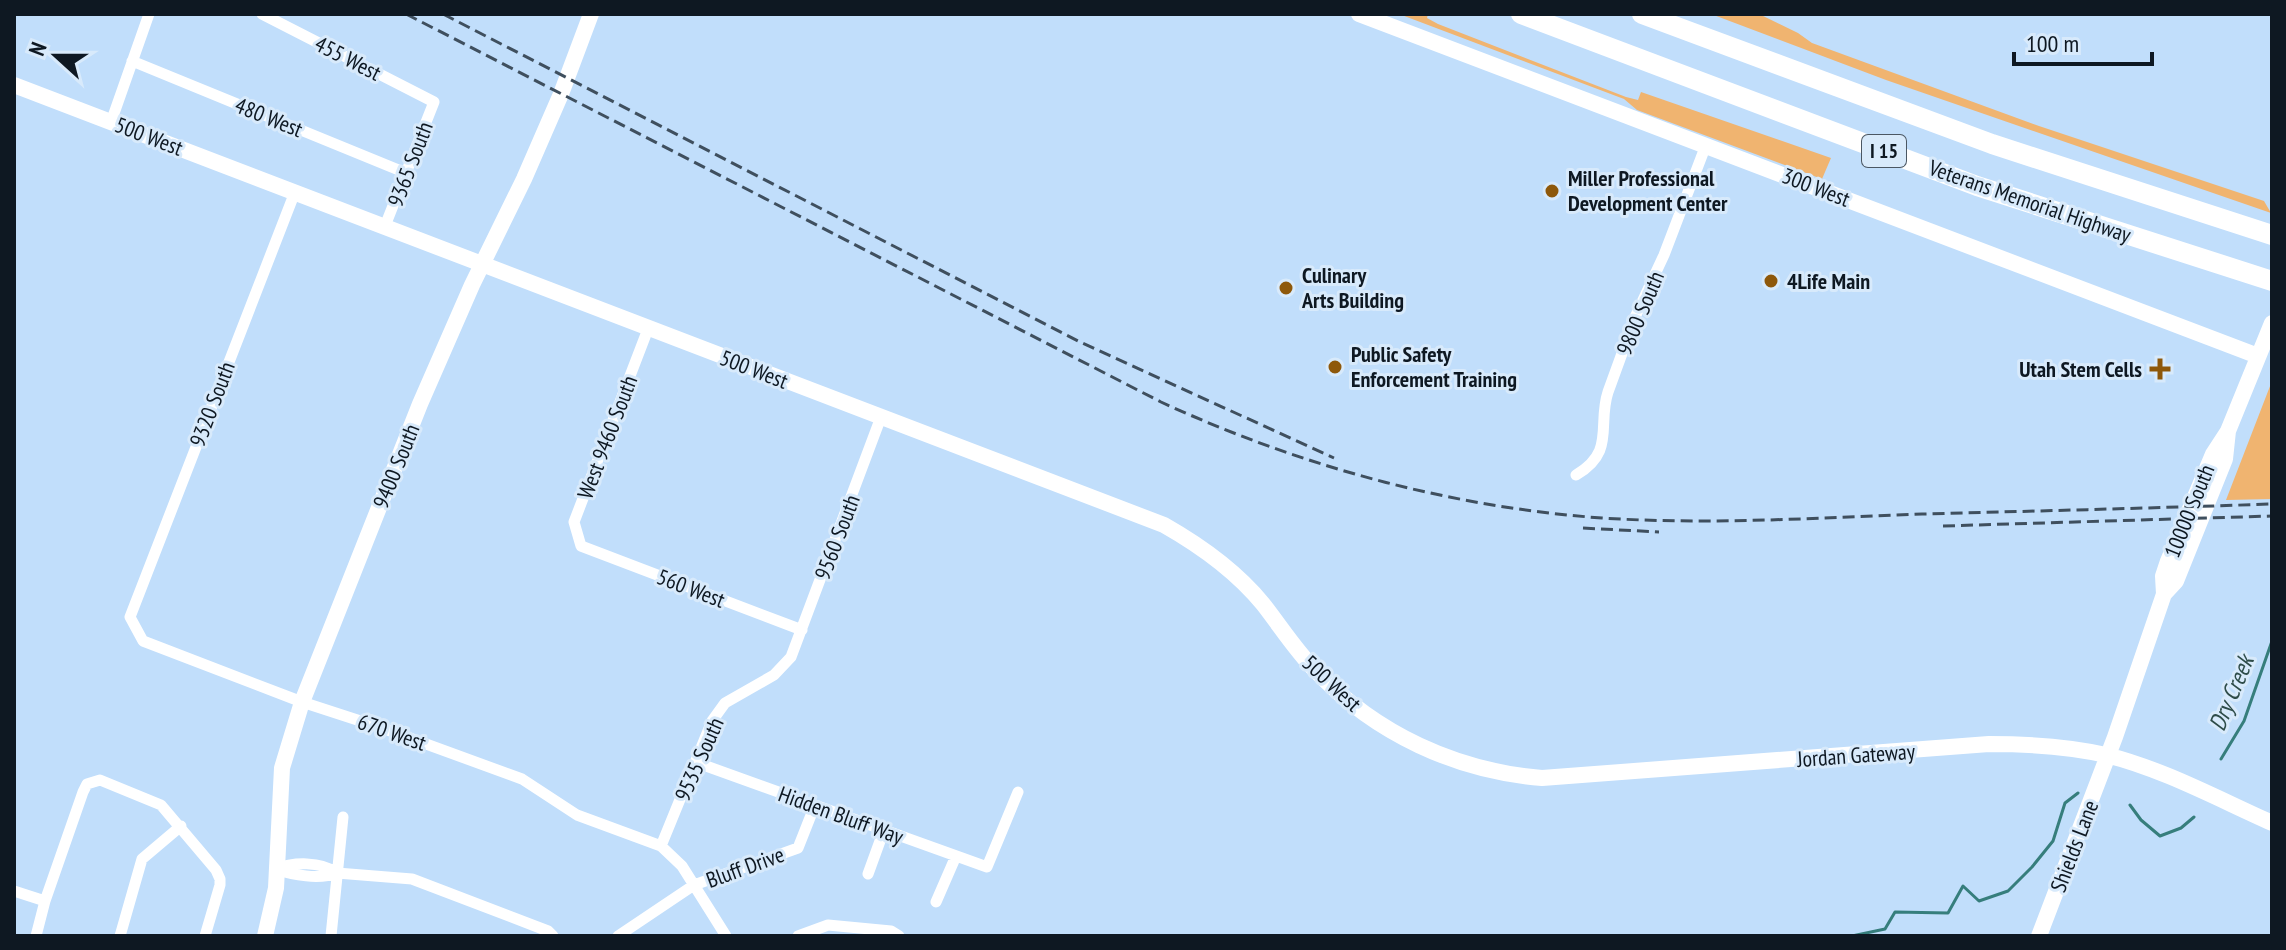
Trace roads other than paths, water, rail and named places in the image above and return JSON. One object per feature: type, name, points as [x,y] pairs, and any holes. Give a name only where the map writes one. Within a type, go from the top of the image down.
[{"type":"highway","name":"Veterans Memorial Highway","points":[[1521,14],[1977,186],[2272,281]]},
{"type":"highway","name":"Veterans Memorial Highway","points":[[1642,14],[1992,144],[2270,234]]},
{"type":"main road","name":"9400 South","points":[[265,936],[276,888],[282,768],[302,702],[420,404],[555,109],[591,14]]},
{"type":"main road","name":"300 West","points":[[1359,14],[2265,359]]},
{"type":"main road","name":"500 West","points":[[14,85],[1145,517],[1190,540],[1241,580],[1299,651],[1338,692],[1386,728],[1430,751]]},
{"type":"main road","name":"10000 South","points":[[2108,756],[2164,594],[2163,576],[2168,561],[2213,454],[2265,359],[2272,323]]},
{"type":"main road","name":"Jordan Gateway","points":[[1430,751],[1491,772],[1542,778],[1989,744],[2058,747],[2108,756],[2179,782],[2272,823]]},
{"type":"main road","name":"Shields Lane","points":[[2039,936],[2108,756]]},
{"type":"street","points":[[111,122],[149,14]]},
{"type":"street","name":"455 West","points":[[262,14],[434,102]]},
{"type":"street","name":"480 West","points":[[132,61],[406,173]]},
{"type":"street","name":"9365 South","points":[[385,226],[434,102]]},
{"type":"street","name":"9800 South","points":[[1576,475],[1597,458],[1605,434],[1608,392],[1706,145]]},
{"type":"street","name":"9320 South","points":[[130,617],[295,192]]},
{"type":"street","name":"West 9460 South","points":[[581,546],[574,522],[648,329]]},
{"type":"street","name":"9560 South","points":[[791,657],[881,417]]},
{"type":"street","name":"560 West","points":[[581,546],[802,630]]},
{"type":"street","name":"670 West","points":[[130,617],[143,641],[302,702],[522,779],[577,815],[661,846]]},
{"type":"street","name":"9535 South","points":[[661,846],[712,721],[725,703],[774,675],[791,657]]},
{"type":"street","name":"Hidden Bluff Way","points":[[695,762],[987,867],[1018,792]]},
{"type":"street","points":[[36,936],[83,792],[93,781],[108,782],[149,798],[170,813],[220,879],[205,936]]},
{"type":"street","name":"Bluff Drive","points":[[618,936],[694,885],[798,848],[815,805]]},
{"type":"street","points":[[331,936],[343,817]]},
{"type":"street","points":[[120,936],[142,859],[181,826]]},
{"type":"street","points":[[868,874],[884,830]]},
{"type":"street","points":[[661,846],[682,866],[726,936]]},
{"type":"street","points":[[936,902],[956,856]]},
{"type":"street","points":[[275,869],[288,874],[327,877],[337,873],[412,879],[548,931],[553,936]]},
{"type":"street","points":[[14,891],[45,901]]},
{"type":"street","points":[[798,936],[828,925],[891,931],[899,936]]},
{"type":"waterway","name":"Dry Creek","points":[[2221,759],[2244,721],[2272,641]]},
{"type":"waterway","name":"Dry Creek","points":[[1852,936],[1885,929],[1895,912],[1948,913],[1963,886],[1979,901],[2008,891],[2053,841],[2065,803],[2078,793]]},
{"type":"waterway","name":"Dry Creek","points":[[2130,805],[2141,820],[2160,836],[2181,828],[2194,817]]},
{"type":"railway","points":[[406,14],[1161,402],[1267,446],[1376,480],[1488,504],[1642,520],[1762,520],[2272,504]]},
{"type":"railway","points":[[443,14],[1080,342],[1334,458]]},
{"type":"railway","points":[[1943,526],[2272,516]]},
{"type":"railway","points":[[1583,528],[1659,532]]},
{"type":"place","name":"Miller Professional Development Center","points":[[1552,191]]},
{"type":"place","name":"4Life Main","points":[[1771,281]]},
{"type":"place","name":"Culinary Arts Building","points":[[1286,288]]},
{"type":"place","name":"Public Safety Enforcement Training","points":[[1335,367]]},
{"type":"place","name":"Utah Stem Cells","points":[[2160,369]]}]
